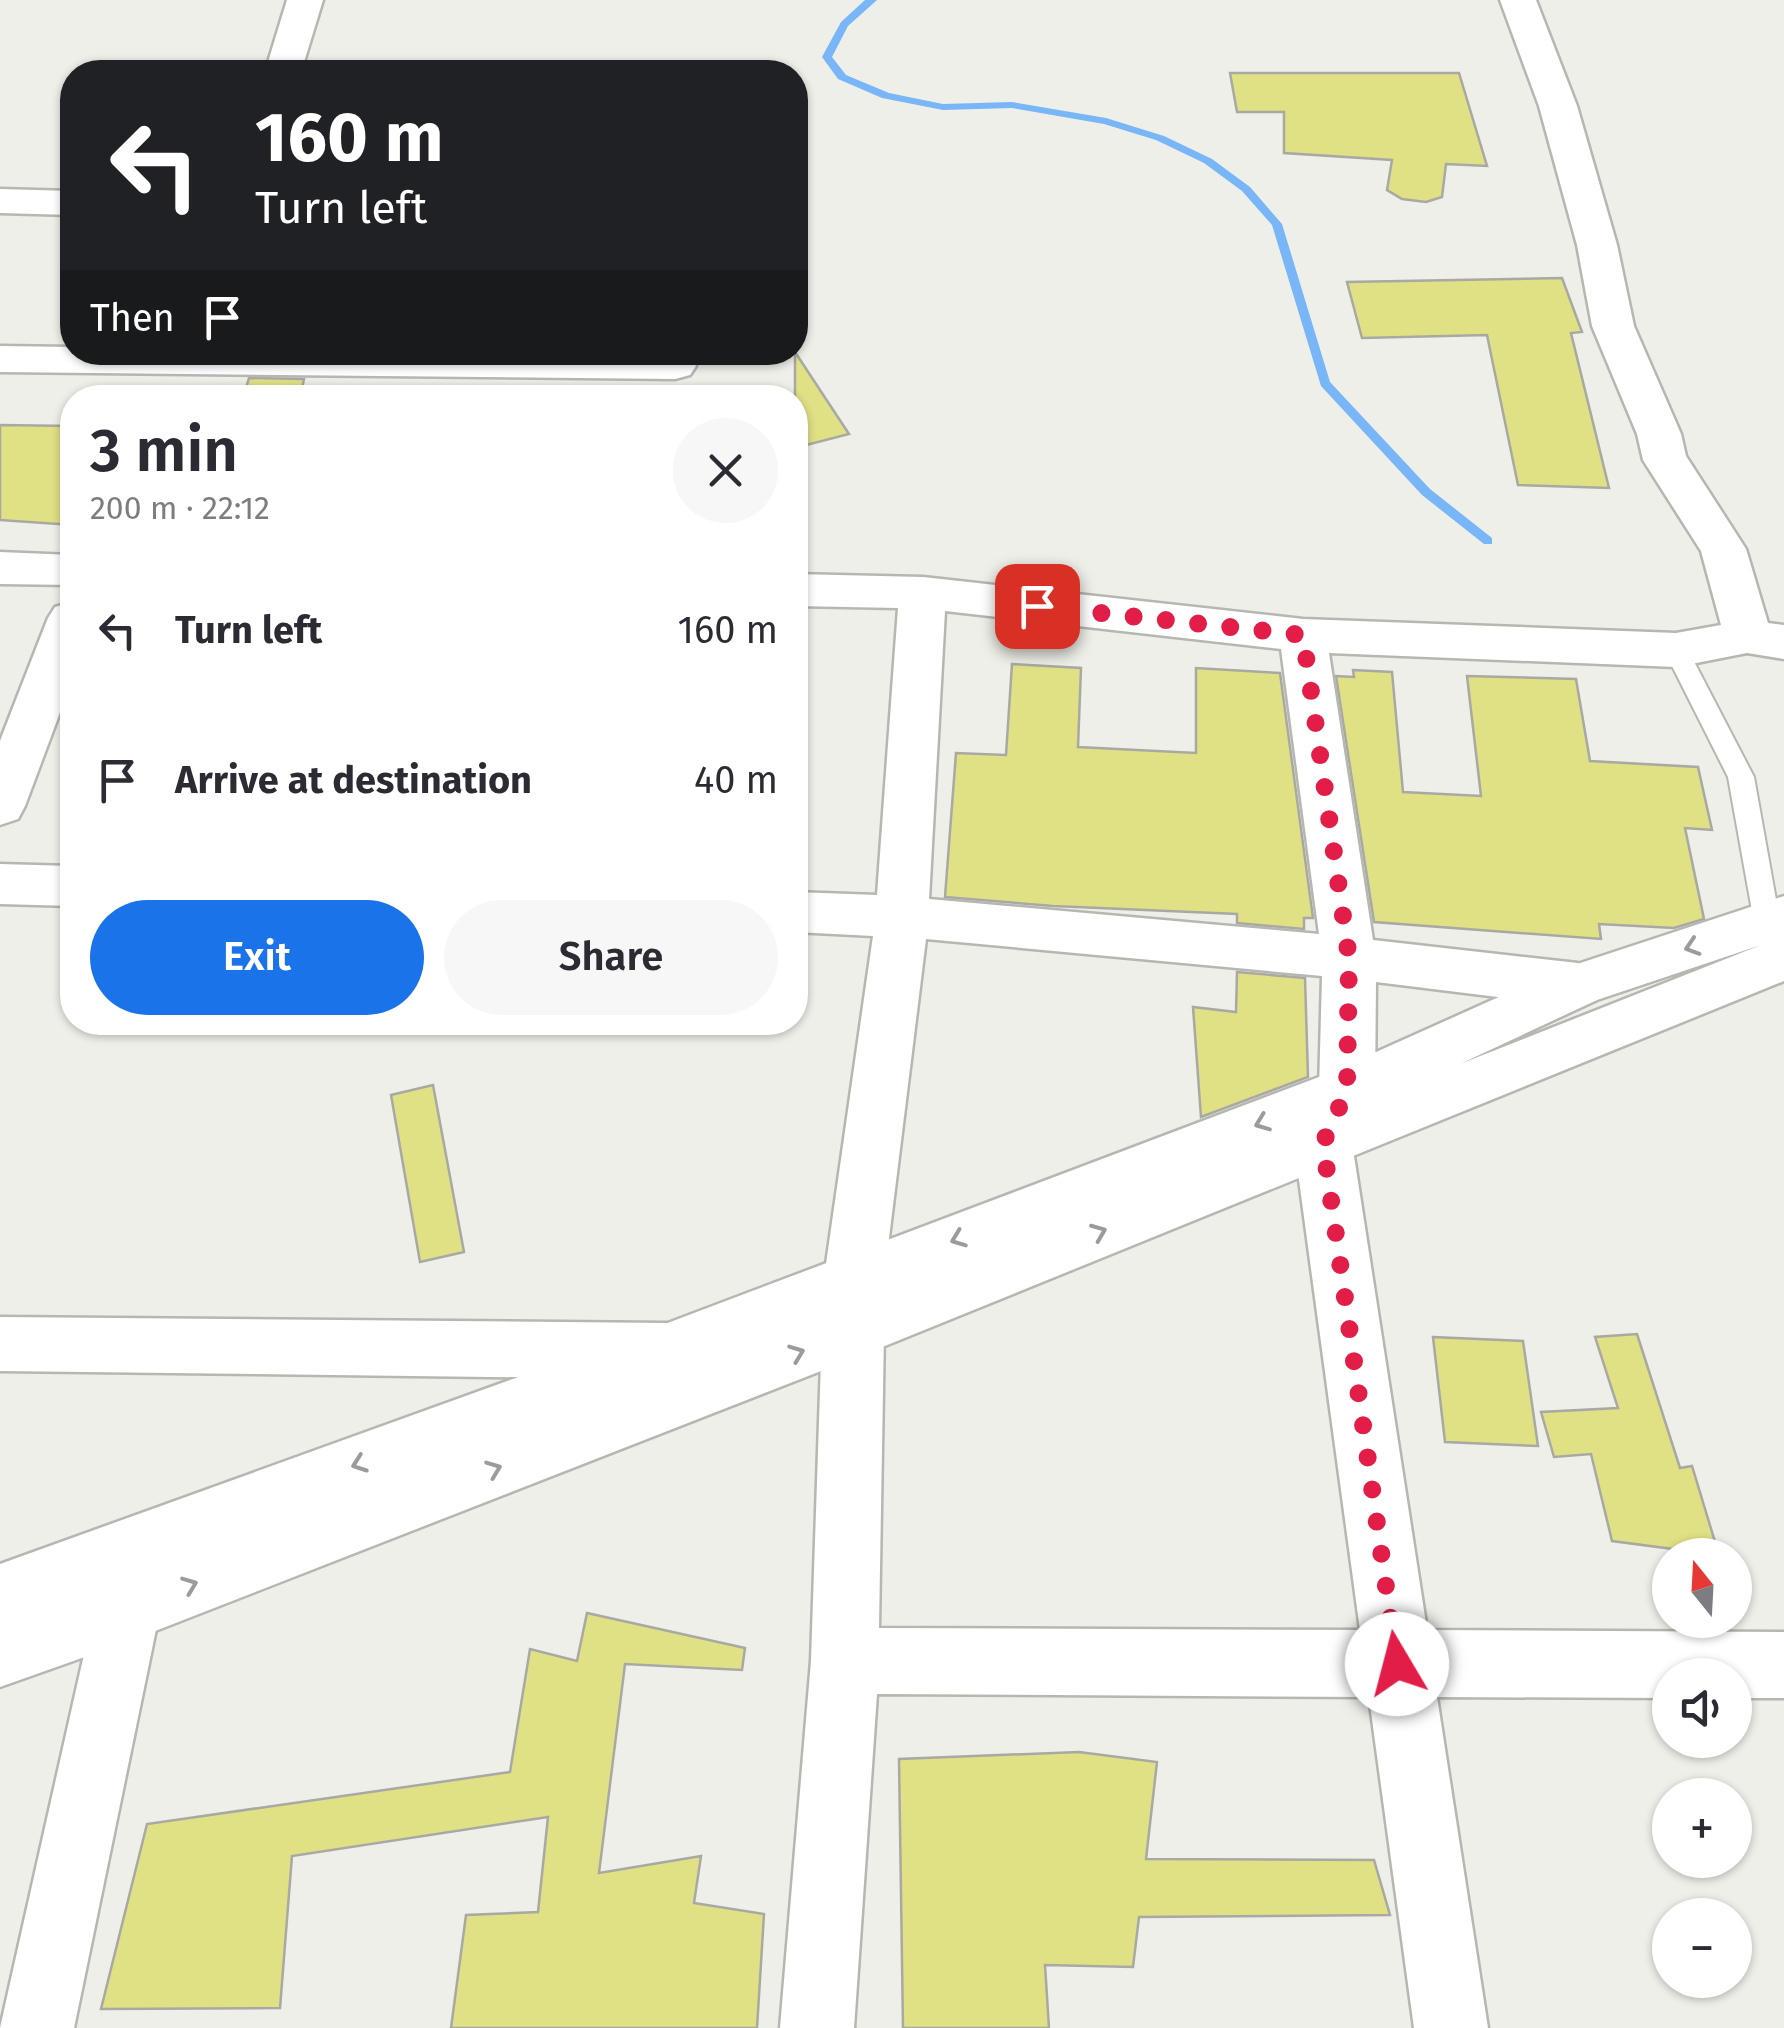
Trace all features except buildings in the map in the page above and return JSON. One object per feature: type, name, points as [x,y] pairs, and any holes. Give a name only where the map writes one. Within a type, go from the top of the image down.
[{"type":"street","points":[[286,60],[305,0]]},
{"type":"street","points":[[808,590],[923,593],[1303,635],[1676,650],[1765,639],[1724,549],[1666,460],[1660,434],[1613,326],[1597,245],[1558,106],[1518,0]]},
{"type":"street","points":[[0,201],[60,203]]},
{"type":"street","points":[[0,358],[60,362]]},
{"type":"street","points":[[100,365],[171,370],[674,372]]},
{"type":"street","points":[[0,568],[60,570]]},
{"type":"street","points":[[817,2028],[845,1661],[854,1305],[902,916],[923,593]]},
{"type":"street","points":[[1303,635],[1349,958],[1335,1117],[1397,1664],[1451,2028]]},
{"type":"street","points":[[0,806],[60,649]]},
{"type":"street","points":[[0,884],[60,886]]},
{"type":"street","points":[[808,912],[902,916],[1349,958],[1578,985]]},
{"type":"street","points":[[1335,1117],[1578,985],[1778,932]]},
{"type":"street","points":[[0,1654],[127,1610],[854,1305],[1335,1117],[1778,932]]},
{"type":"street","points":[[0,1596],[666,1351],[854,1305]]},
{"type":"street","points":[[0,1344],[666,1351]]},
{"type":"street","points":[[37,2028],[127,1610]]},
{"type":"street","points":[[845,1661],[1784,1666]]},
{"type":"lane","points":[[1676,650],[1740,777],[1778,932]]},
{"type":"waterway","points":[[872,0],[845,24],[827,57],[842,77],[886,96],[943,107],[1012,105],[1106,121],[1160,138],[1208,161],[1246,189],[1277,224],[1325,383],[1426,492],[1488,541]]},
{"type":"route","points":[[1037,606],[1303,635],[1349,958],[1347,1090],[1323,1143],[1397,1664]]}]
